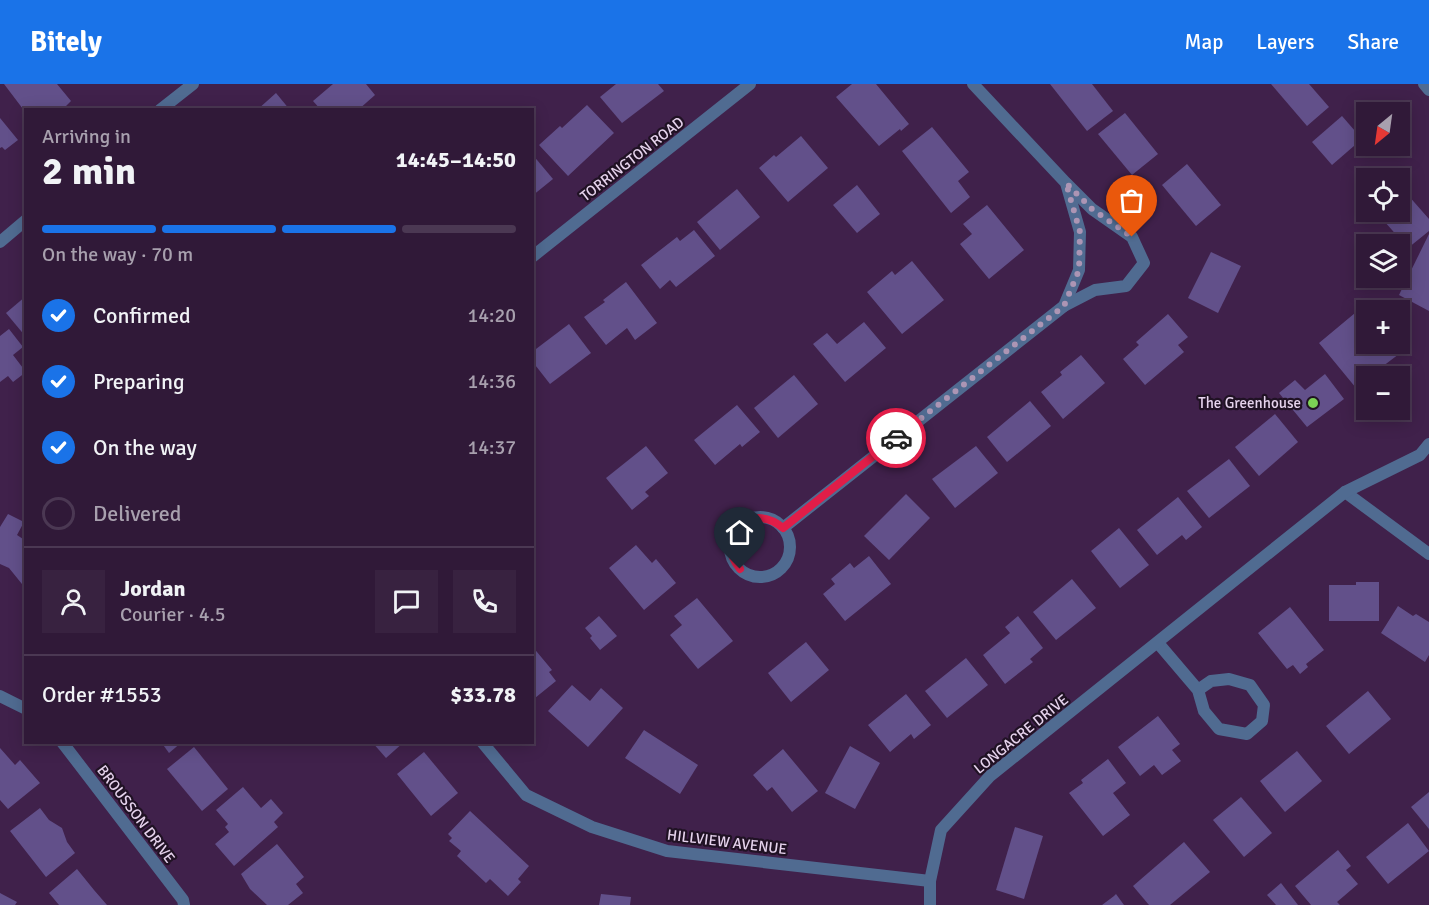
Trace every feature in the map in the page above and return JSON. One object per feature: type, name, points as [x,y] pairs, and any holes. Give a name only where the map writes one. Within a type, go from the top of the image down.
[{"type":"street","points":[[163,108],[193,84]]},
{"type":"street","name":"TORRINGTON ROAD","points":[[534,255],[750,84]]},
{"type":"street","points":[[783,528],[1064,306],[1095,290],[1126,286],[1144,262],[1132,237],[1092,209],[973,84]]},
{"type":"street","points":[[1424,84],[1429,90]]},
{"type":"street","points":[[1064,306],[1079,270],[1080,232],[1066,183]]},
{"type":"street","points":[[0,242],[24,222]]},
{"type":"street","name":"LONGACRE DRIVE","points":[[930,905],[930,881],[941,830],[990,776],[1345,492],[1420,455],[1429,444]]},
{"type":"street","points":[[1345,492],[1429,554]]},
{"type":"street","points":[[757,517],[775,521],[783,528],[788,536],[789,556],[777,572],[758,577],[740,569],[730,552],[733,533],[739,525],[757,517]]},
{"type":"street","points":[[1158,643],[1198,690],[1204,711],[1220,729],[1247,734],[1262,721],[1264,705],[1250,685],[1228,678],[1211,681],[1198,690]]},
{"type":"street","points":[[0,696],[24,708]]},
{"type":"street","name":"BROUSSON DRIVE","points":[[64,744],[183,900],[184,905]]},
{"type":"street","name":"HILLVIEW AVENUE","points":[[484,744],[526,795],[592,827],[667,851],[930,881]]},
{"type":"building","points":[[4,84],[57,84],[71,101],[64,108],[24,108],[24,110]]},
{"type":"building","points":[[333,84],[366,84],[375,95],[360,108],[319,108],[313,101]]},
{"type":"building","points":[[616,84],[658,84],[664,91],[622,123],[600,97]]},
{"type":"building","points":[[852,84],[876,84],[909,124],[879,146],[836,97]]},
{"type":"building","points":[[1050,84],[1092,84],[1113,111],[1087,131]]},
{"type":"building","points":[[1271,84],[1309,84],[1329,107],[1307,126]]},
{"type":"building","points":[[276,93],[288,108],[259,108]]},
{"type":"building","points":[[587,105],[614,133],[568,176],[539,145]]},
{"type":"building","points":[[1125,113],[1158,154],[1132,175],[1098,134]]},
{"type":"building","points":[[1342,116],[1356,132],[1356,144],[1332,165],[1312,142]]},
{"type":"building","points":[[0,118],[18,140],[5,150],[0,148]]},
{"type":"building","points":[[932,127],[969,172],[958,181],[970,197],[951,213],[902,151]]},
{"type":"building","points":[[801,136],[828,168],[788,202],[759,168]]},
{"type":"building","points":[[534,156],[553,179],[534,194]]},
{"type":"building","points":[[1187,164],[1221,205],[1196,226],[1162,185]]},
{"type":"building","points":[[857,185],[880,214],[857,233],[833,205]]},
{"type":"building","points":[[737,189],[760,217],[720,250],[697,222]]},
{"type":"building","points":[[1410,197],[1429,219],[1429,231],[1410,246],[1410,234],[1396,234],[1385,222],[1410,222]]},
{"type":"building","points":[[987,205],[1024,250],[989,279],[960,244],[972,234],[963,224]]},
{"type":"building","points":[[694,230],[715,256],[676,287],[670,280],[660,289],[641,265],[677,237],[680,241]]},
{"type":"building","points":[[1429,234],[1429,311],[1399,295],[1402,288],[1410,288],[1410,273]]},
{"type":"building","points":[[1211,252],[1241,266],[1218,313],[1188,298]]},
{"type":"building","points":[[912,261],[944,300],[902,334],[867,292],[892,271],[895,275]]},
{"type":"building","points":[[626,282],[657,323],[635,340],[627,328],[606,345],[584,317],[605,302],[603,300]]},
{"type":"building","points":[[24,298],[24,335],[6,313]]},
{"type":"building","points":[[1356,312],[1356,354],[1399,354],[1383,366],[1356,366],[1356,388],[1319,343]]},
{"type":"building","points":[[1168,314],[1188,337],[1178,345],[1184,352],[1145,385],[1123,359],[1139,345],[1136,342]]},
{"type":"building","points":[[864,322],[886,348],[845,382],[813,344],[827,333],[837,344]]},
{"type":"building","points":[[569,324],[591,353],[550,384],[534,364],[534,350]]},
{"type":"building","points":[[9,329],[23,347],[13,355],[24,369],[24,374],[13,382],[8,376],[0,382],[0,336]]},
{"type":"building","points":[[1081,355],[1105,383],[1063,419],[1041,392]]},
{"type":"building","name":"The Greenhouse","points":[[1325,374],[1344,399],[1307,427],[1279,393],[1295,380],[1305,390]]},
{"type":"building","points":[[794,375],[818,404],[778,438],[754,408]]},
{"type":"building","points":[[1030,401],[1051,426],[1007,462],[987,437]]},
{"type":"building","points":[[737,405],[760,432],[742,447],[740,444],[715,465],[694,440]]},
{"type":"building","points":[[1275,414],[1298,442],[1259,476],[1235,447]]},
{"type":"building","points":[[646,446],[668,473],[645,492],[649,496],[632,510],[606,478]]},
{"type":"building","points":[[976,446],[998,473],[955,508],[932,479]]},
{"type":"building","points":[[1229,459],[1250,486],[1209,518],[1187,491]]},
{"type":"building","points":[[906,494],[930,518],[889,560],[864,536]]},
{"type":"building","points":[[1178,497],[1202,527],[1186,540],[1182,535],[1157,555],[1137,530]]},
{"type":"building","points":[[8,514],[24,522],[17,535],[24,538],[24,587],[9,568],[0,564],[0,527]]},
{"type":"building","points":[[1119,528],[1149,565],[1120,588],[1091,551]]},
{"type":"building","points":[[636,545],[652,563],[656,559],[676,583],[644,610],[609,568]]},
{"type":"building","points":[[869,556],[891,584],[845,621],[823,594],[835,584],[831,579],[850,563],[854,568]]},
{"type":"building","points":[[1072,579],[1096,608],[1056,640],[1033,612]]},
{"type":"building","points":[[1356,582],[1379,582],[1379,621],[1329,621],[1329,585],[1356,585]]},
{"type":"building","points":[[697,598],[733,641],[698,669],[670,635],[682,625],[674,616]]},
{"type":"building","points":[[1398,606],[1413,616],[1416,614],[1429,622],[1429,655],[1425,662],[1381,633]]},
{"type":"building","points":[[1290,607],[1324,650],[1306,664],[1308,667],[1300,674],[1293,665],[1287,669],[1258,633]]},
{"type":"building","points":[[599,616],[617,636],[600,650],[585,628]]},
{"type":"building","points":[[1018,616],[1043,648],[1030,659],[1033,662],[1005,684],[983,655],[1010,633],[1005,627]]},
{"type":"building","points":[[806,642],[829,670],[791,702],[768,673]]},
{"type":"building","points":[[534,648],[552,670],[549,672],[556,681],[535,698]]},
{"type":"building","points":[[966,658],[988,685],[947,718],[925,691]]},
{"type":"building","points":[[572,685],[590,701],[601,688],[623,708],[588,747],[548,711]]},
{"type":"building","points":[[1368,691],[1391,719],[1349,754],[1326,726]]},
{"type":"building","points":[[906,694],[931,725],[914,739],[911,734],[890,752],[868,725]]},
{"type":"building","points":[[1158,716],[1180,744],[1172,750],[1181,761],[1162,775],[1154,765],[1140,776],[1118,747]]},
{"type":"building","points":[[644,730],[698,765],[680,794],[625,758]]},
{"type":"building","points":[[162,744],[180,744],[169,753]]},
{"type":"building","points":[[374,744],[402,744],[386,758]]},
{"type":"building","points":[[850,746],[880,763],[855,809],[825,793]]},
{"type":"building","points":[[194,747],[228,789],[202,811],[167,769]]},
{"type":"building","points":[[0,748],[15,765],[20,760],[40,783],[8,809],[0,800]]},
{"type":"building","points":[[783,749],[818,791],[792,812],[772,787],[767,791],[753,775]]},
{"type":"building","points":[[1297,751],[1322,781],[1285,812],[1260,781]]},
{"type":"building","points":[[424,752],[458,793],[431,816],[397,774]]},
{"type":"building","points":[[1108,759],[1126,783],[1113,793],[1130,815],[1103,836],[1069,793],[1083,783],[1081,780]]},
{"type":"building","points":[[243,787],[261,808],[271,799],[283,813],[274,822],[278,827],[234,866],[215,844],[229,832],[225,827],[228,824],[216,810]]},
{"type":"building","points":[[1429,792],[1429,829],[1411,807]]},
{"type":"building","points":[[1241,797],[1272,833],[1244,857],[1213,820]]},
{"type":"building","points":[[40,808],[49,820],[62,828],[67,842],[75,853],[46,877],[10,831]]},
{"type":"building","points":[[470,811],[529,866],[518,879],[521,882],[508,896],[490,879],[486,883],[457,856],[461,851],[449,841],[452,838],[448,834]]},
{"type":"building","points":[[1408,823],[1429,851],[1388,884],[1366,857]]},
{"type":"building","points":[[1015,827],[1043,836],[1024,899],[996,890]]},
{"type":"building","points":[[1184,842],[1210,872],[1170,905],[1149,905],[1133,886]]},
{"type":"building","points":[[277,844],[304,877],[296,884],[303,893],[288,905],[267,905],[250,889],[241,874]]},
{"type":"building","points":[[1338,850],[1351,866],[1346,870],[1358,884],[1337,902],[1340,905],[1311,905],[1295,886]]},
{"type":"building","points":[[77,869],[107,905],[59,905],[49,893]]},
{"type":"building","points":[[1281,883],[1298,905],[1276,905],[1267,895]]},
{"type":"building","points":[[0,893],[17,902],[15,905],[0,905]]},
{"type":"building","points":[[601,894],[631,897],[630,905],[599,905]]},
{"type":"building","points":[[1116,894],[1124,905],[1102,905],[1114,896]]},
{"type":"way so far","points":[[896,438],[1064,306],[1079,270],[1080,232],[1066,183],[1092,209],[1132,237]]},
{"type":"place","name":"The Greenhouse","points":[[1313,403]]},
{"type":"route","points":[[740,569],[730,552],[733,533],[739,525],[757,517],[775,521],[783,528],[896,438]]}]
